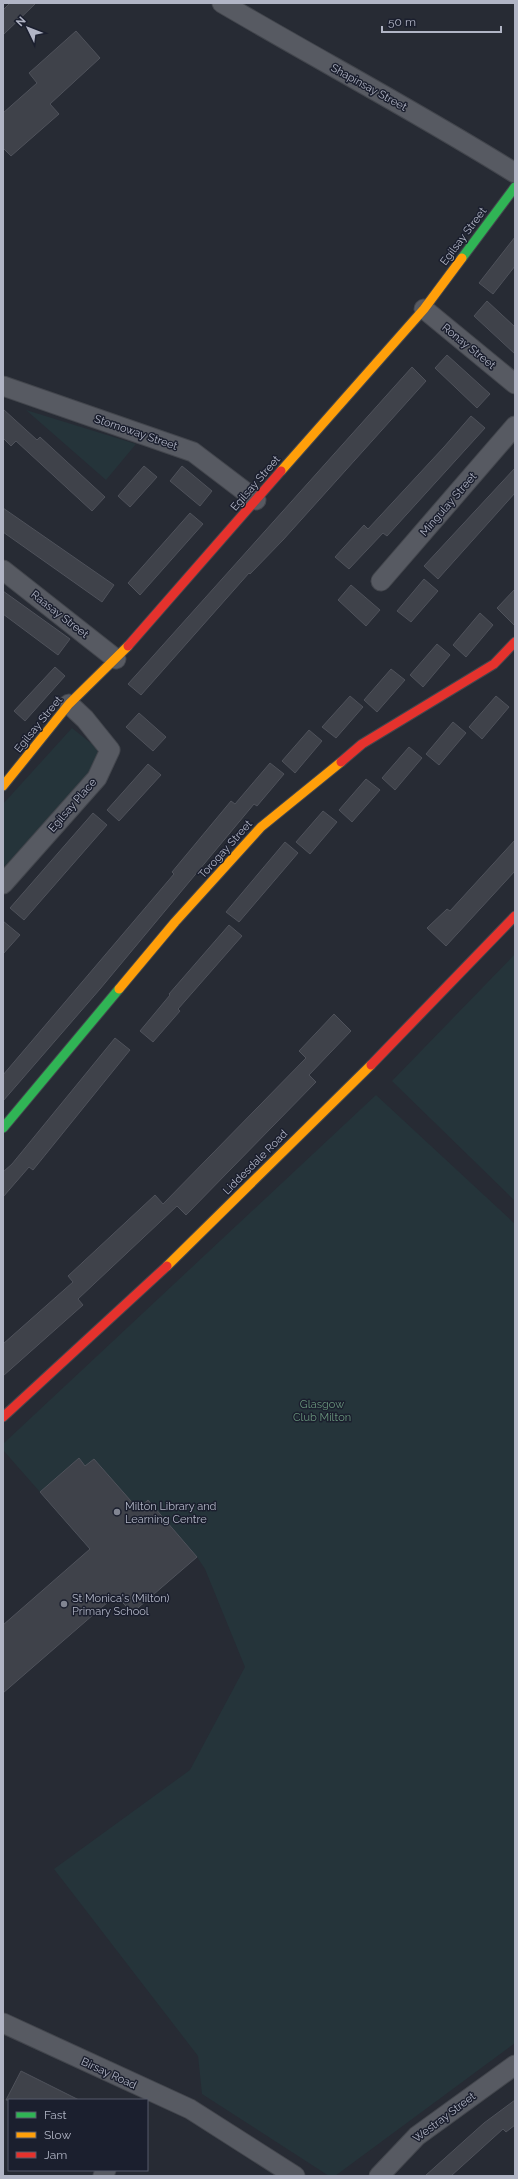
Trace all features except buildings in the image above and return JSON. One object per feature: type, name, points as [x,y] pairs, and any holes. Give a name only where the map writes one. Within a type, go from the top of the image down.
[{"type":"street","name":"Shapinsay Street","points":[[222,3],[298,48],[440,126],[515,173]]},
{"type":"street","name":"Egilsay Street","points":[[6,778],[69,704],[116,659],[424,309],[515,187]]},
{"type":"street","name":"Ronay Street","points":[[424,309],[515,384]]},
{"type":"street","name":"Stornoway Street","points":[[3,386],[193,452],[256,500]]},
{"type":"street","name":"Mingulay Street","points":[[381,582],[515,426]]},
{"type":"street","name":"Raasay Street","points":[[3,570],[116,659]]},
{"type":"street","name":"Torogay Street","points":[[3,1128],[175,922],[260,827],[362,744],[494,664],[515,642]]},
{"type":"street","name":"Egilsay Place","points":[[3,884],[97,778],[110,750],[69,704]]},
{"type":"street","name":"Liddesdale Road","points":[[3,1417],[140,1293],[369,1067],[515,916]]},
{"type":"street","name":"Birsay Road","points":[[3,2023],[144,2095],[190,2109],[295,2176]]},
{"type":"street","name":"Westray Street","points":[[379,2176],[417,2136],[515,2065]]},
{"type":"green space","points":[[26,410],[136,444],[106,480]]},
{"type":"green space","points":[[72,728],[97,748],[99,764],[3,868],[3,804]]},
{"type":"green space","points":[[515,954],[515,1201],[392,1081]]},
{"type":"green space","name":"Glasgow Club Milton","points":[[376,1095],[515,1224],[515,2043],[335,2176],[329,2176],[202,2094],[198,2056],[54,1869],[190,1770],[245,1667],[205,1569],[197,1557],[132,1613],[116,1595],[90,1549],[3,1450],[3,1444]]},
{"type":"traffic: fast","points":[[462,258],[515,187]]},
{"type":"traffic: fast","points":[[3,1128],[119,989]]},
{"type":"traffic: slow","points":[[281,471],[424,309],[462,258]]},
{"type":"traffic: slow","points":[[3,786],[69,704],[128,646]]},
{"type":"traffic: slow","points":[[119,989],[175,922],[261,827],[341,762]]},
{"type":"traffic: slow","points":[[167,1266],[371,1065]]},
{"type":"traffic: jam","points":[[128,646],[281,471]]},
{"type":"traffic: jam","points":[[341,762],[362,744],[494,664],[515,642]]},
{"type":"traffic: jam","points":[[371,1065],[515,916]]},
{"type":"traffic: jam","points":[[3,1417],[167,1266]]},
{"type":"place","name":"Milton Library and Learning Centre","points":[[117,1512]]},
{"type":"place","name":"St Monica's (Milton) Primary School","points":[[64,1604]]}]
